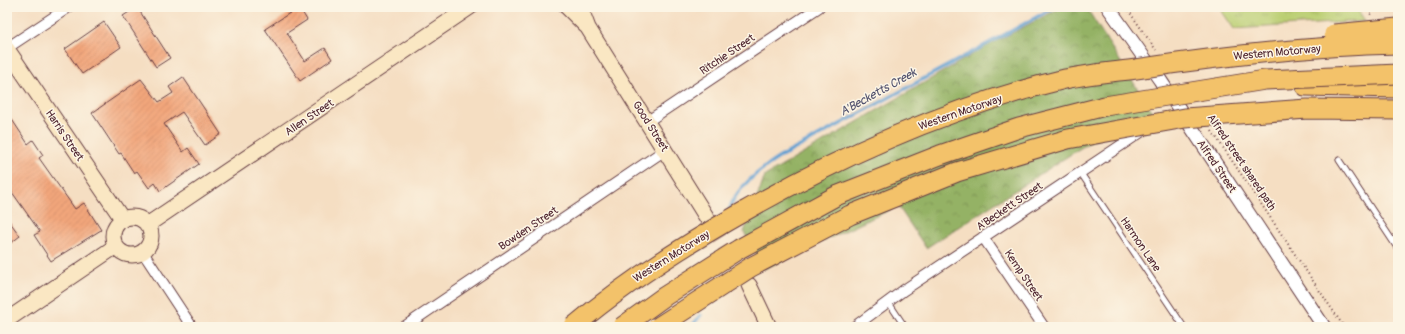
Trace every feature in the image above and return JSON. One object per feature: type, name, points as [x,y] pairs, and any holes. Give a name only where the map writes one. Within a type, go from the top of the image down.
[{"type":"highway","points":[[1066,79],[1157,59],[1330,34],[1398,28]]},
{"type":"highway","name":"Western Motorway","points":[[573,327],[622,287],[674,252],[822,168],[911,129],[987,102],[1066,79],[1183,61],[1346,45],[1398,44]]},
{"type":"highway","points":[[622,327],[665,296],[739,249],[836,196],[940,155],[1019,128],[1105,106],[1265,80],[1398,74]]},
{"type":"highway","points":[[1194,91],[1288,86],[1398,88]]},
{"type":"highway","points":[[658,327],[751,267],[850,216],[957,172],[1068,139],[1185,118],[1307,109],[1398,110]]},
{"type":"main road","name":"Allen Street","points":[[147,225],[470,7]]},
{"type":"main road","name":"Good Street","points":[[567,7],[588,28]]},
{"type":"main road","name":"Good Street","points":[[580,7],[588,28],[648,121],[712,226]]},
{"type":"main road","name":"Harris Street","points":[[7,49],[123,220]]},
{"type":"main road","points":[[129,217],[139,218],[147,225],[150,231],[149,242],[142,251],[130,254],[124,252],[116,246],[113,233],[115,228],[123,220],[129,217]]},
{"type":"main road","points":[[7,320],[116,246]]},
{"type":"main road","points":[[749,286],[769,327]]},
{"type":"street","points":[[7,49],[69,7]]},
{"type":"street","name":"Ritchie Street","points":[[648,121],[819,7]]},
{"type":"street","name":"Alfred Street","points":[[1108,7],[1178,107],[1324,327]]},
{"type":"street","name":"A'Beckett Street","points":[[854,327],[889,303],[904,290],[1178,107]]},
{"type":"street","name":"Bowden Street","points":[[404,327],[666,150]]},
{"type":"street","name":"Kemp Street","points":[[984,237],[1044,327]]},
{"type":"street","points":[[142,251],[192,327]]},
{"type":"lane","points":[[1339,160],[1398,249]]},
{"type":"lane","name":"Harmon Lane","points":[[1080,172],[1184,327]]},
{"type":"lane","points":[[889,303],[905,327]]},
{"type":"path","points":[[1126,7],[1158,53]]},
{"type":"path","name":"Alfred street shared path","points":[[1211,129],[1344,327]]},
{"type":"green space","points":[[1062,7],[1086,7],[1156,118],[1093,140],[926,248],[898,206],[764,269],[744,232],[765,176],[985,47]]},
{"type":"green space","points":[[1219,7],[1356,7],[1365,21],[1234,29]]},
{"type":"building","points":[[137,7],[170,58],[156,67],[123,16]]},
{"type":"building","points":[[299,7],[307,20],[287,33],[305,61],[325,48],[332,59],[300,81],[265,29]]},
{"type":"building","points":[[104,22],[121,47],[82,74],[65,49]]},
{"type":"building","points":[[183,77],[221,134],[205,145],[182,112],[164,124],[183,152],[188,148],[199,164],[160,191],[155,183],[149,188],[137,171],[134,173],[121,153],[119,154],[92,113],[141,79],[159,102],[173,93],[169,87]]},
{"type":"building","points":[[7,112],[28,144],[33,140],[43,155],[39,158],[75,209],[84,203],[101,230],[51,261],[34,235],[40,232],[7,185]]},
{"type":"building","points":[[7,218],[20,236],[7,246]]},
{"type":"waterway","name":"A'Becketts Creek","points":[[729,211],[736,195],[742,187],[757,173],[780,157],[1055,7]]},
{"type":"waterway","name":"A'Becketts Creek","points":[[691,327],[701,315]]},
{"type":"tunnel","points":[[712,226],[747,283]]}]
